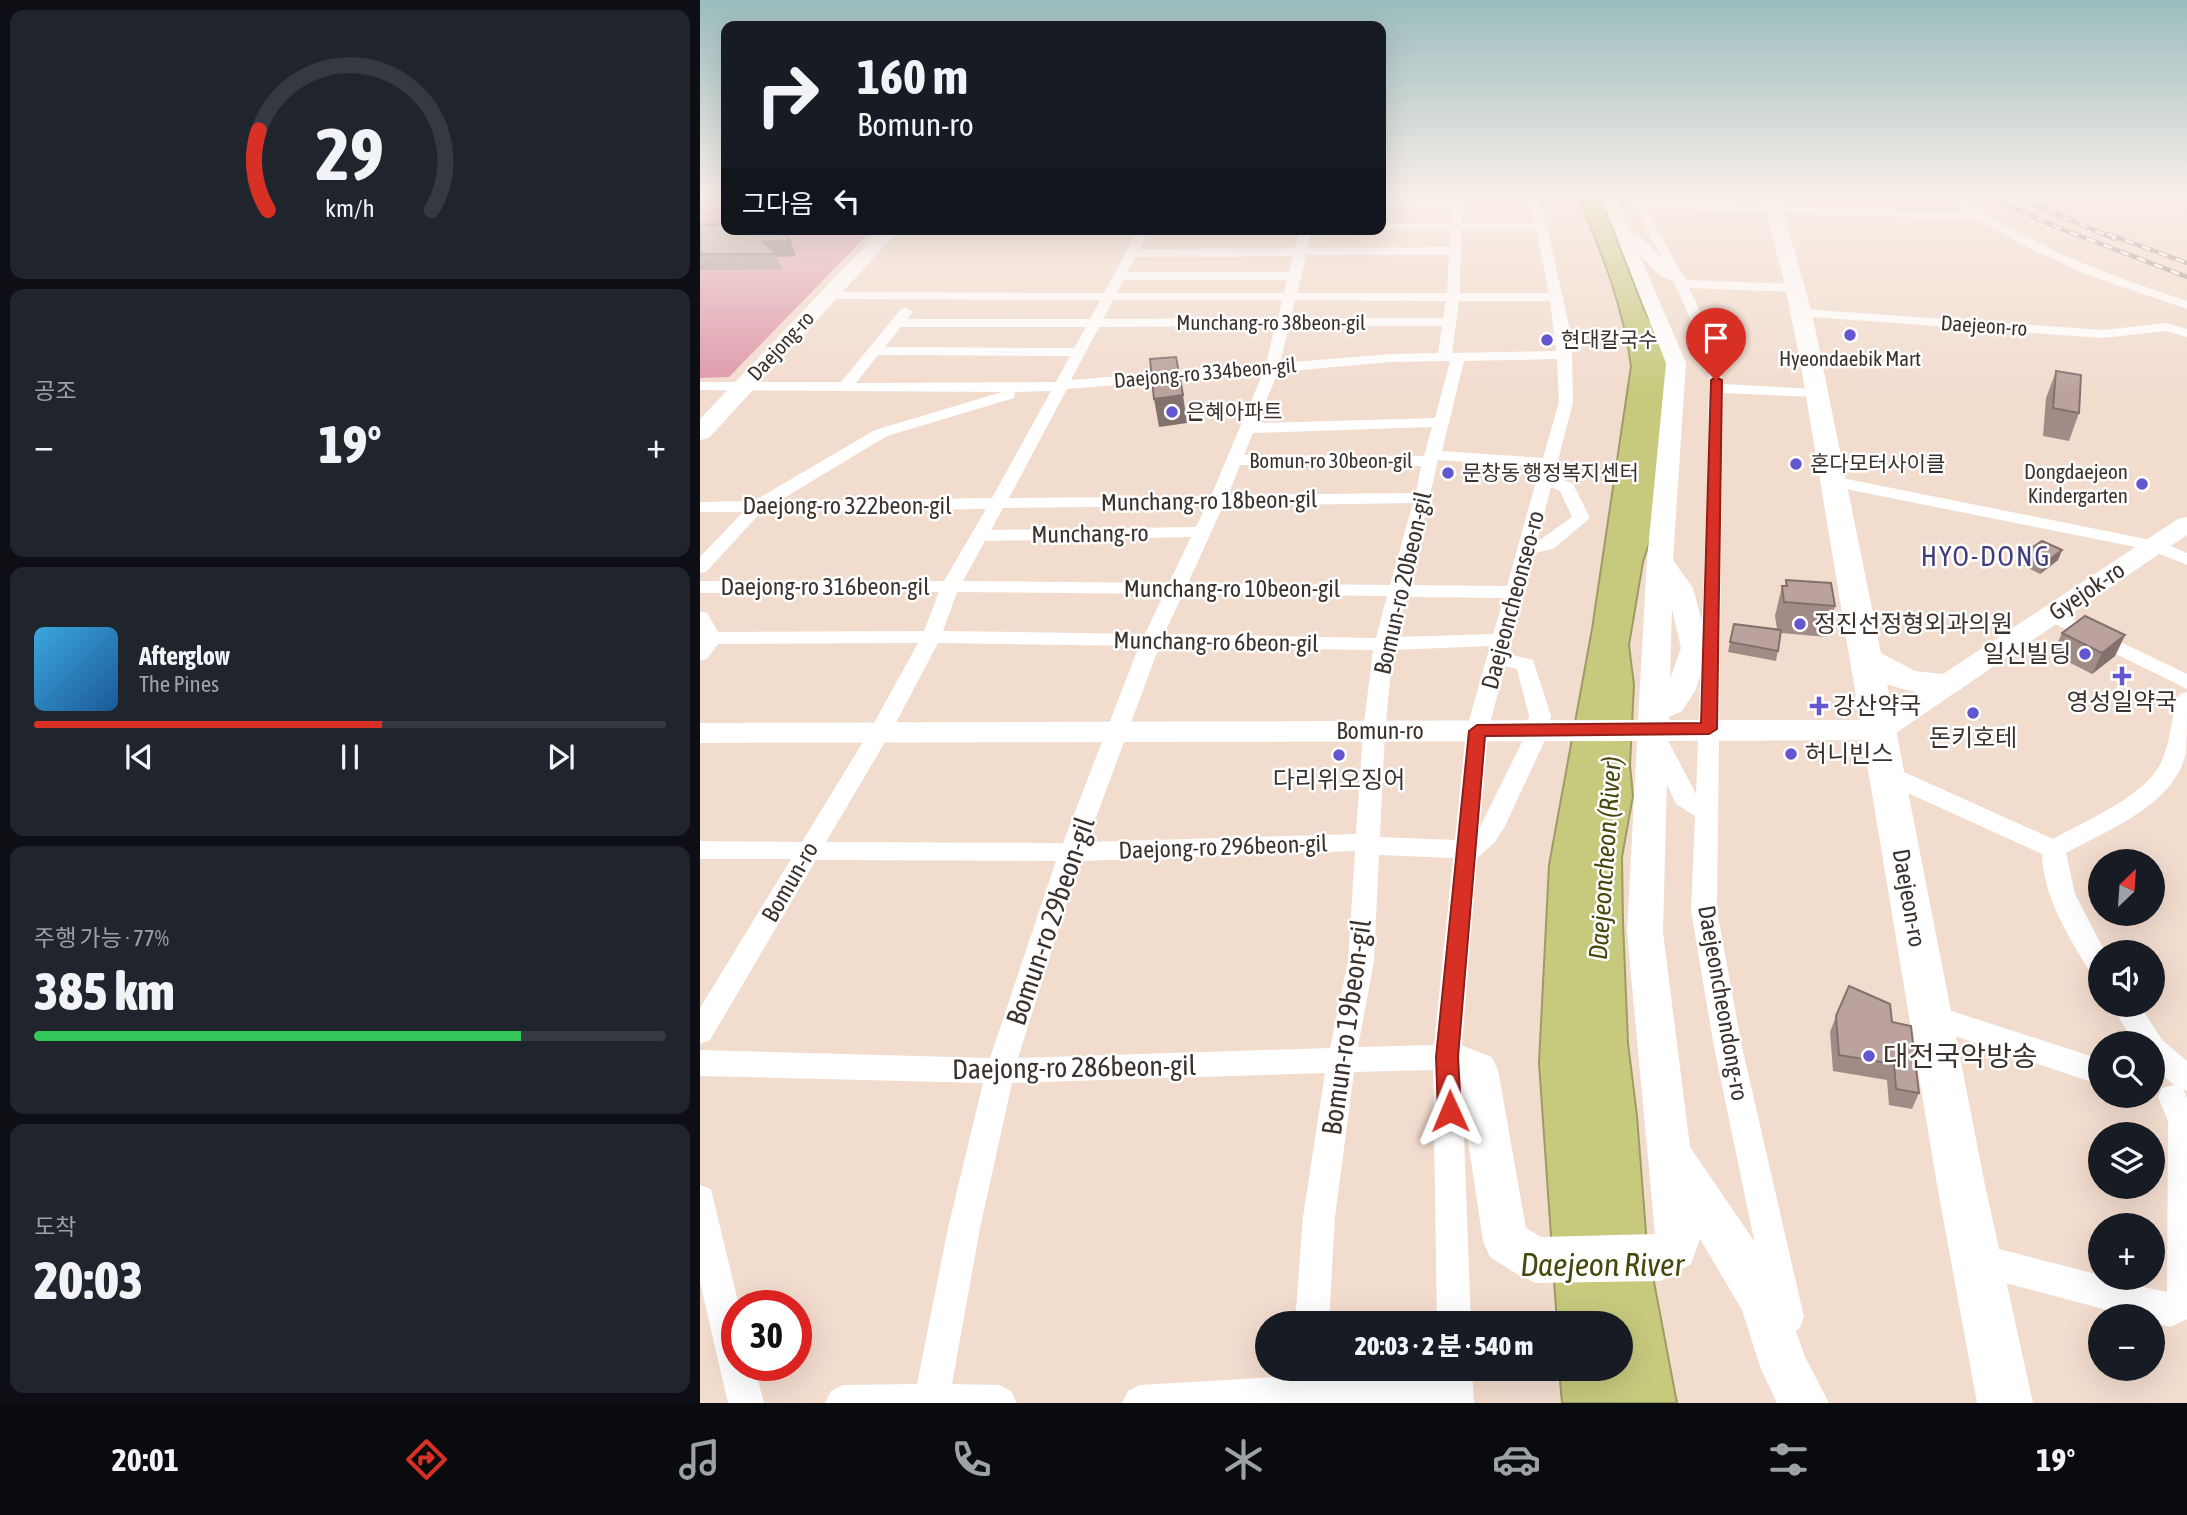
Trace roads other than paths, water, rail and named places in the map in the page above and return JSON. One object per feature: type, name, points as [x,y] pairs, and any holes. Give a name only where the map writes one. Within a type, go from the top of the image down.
[{"type":"main road","name":"Daejong-ro","points":[[700,433],[861,260]]},
{"type":"main road","points":[[1448,1057],[1478,1070],[1506,1241],[1536,1260],[1661,1258],[1675,1248],[1678,1236],[1645,932],[1646,859],[1675,726],[1660,561],[1676,363],[1643,260]]},
{"type":"main road","name":"Daejeon-ro","points":[[1788,260],[1802,313],[1815,393],[1868,659],[1973,1258],[2005,1403]]},
{"type":"main road","name":"Gyejok-ro","points":[[1880,730],[2187,524]]},
{"type":"main road","points":[[1660,561],[1680,587],[1703,649],[1671,704],[1675,726]]},
{"type":"main road","points":[[1868,659],[1898,678],[1921,684],[1949,683]]},
{"type":"main road","name":"Bomun-ro","points":[[700,733],[1483,731],[1675,726],[1880,730]]},
{"type":"main road","points":[[1667,1151],[1697,1192],[1762,1301],[1785,1369],[1805,1403]]},
{"type":"street","points":[[880,732],[931,637],[950,587],[1126,260]]},
{"type":"street","name":"Bomun-ro 30beon-gil","points":[[1118,732],[1151,642],[1249,428],[1272,368],[1299,260]]},
{"type":"street","name":"Bomun-ro 20beon-gil","points":[[1374,731],[1384,644],[1442,422],[1451,356],[1449,322],[1455,260]]},
{"type":"street","name":"Daejeoncheonseo-ro","points":[[1454,1311],[1448,1057],[1466,851],[1498,649],[1566,402],[1565,355],[1548,260]]},
{"type":"street","name":"Daejeoncheondong-ro","points":[[1665,260],[1680,281],[1713,355],[1716,388],[1703,649],[1675,726],[1707,812],[1704,911],[1728,1047],[1805,1403]]},
{"type":"street","points":[[2063,260],[2077,268],[2187,305]]},
{"type":"street","points":[[1118,276],[1295,276]]},
{"type":"street","points":[[1680,281],[1796,288]]},
{"type":"street","points":[[828,296],[1556,297]]},
{"type":"street","points":[[846,386],[918,297]]},
{"type":"street","name":"Daejeon-ro","points":[[1802,313],[2103,334],[2166,327],[2187,333]]},
{"type":"street","name":"Munchang-ro 38beon-gil","points":[[1093,324],[1449,322]]},
{"type":"street","points":[[897,323],[1093,324]]},
{"type":"street","points":[[875,351],[1079,352]]},
{"type":"street","name":"Daejong-ro 334beon-gil","points":[[700,386],[1031,388],[1391,358],[1565,355]]},
{"type":"street","points":[[700,568],[758,506],[881,433],[1031,388]]},
{"type":"street","points":[[1716,388],[1815,393]]},
{"type":"street","name":"Bomun-ro 30beon-gil","points":[[1249,428],[1442,422]]},
{"type":"street","points":[[1432,458],[1548,470],[1567,488],[1588,518],[1547,545],[1526,549]]},
{"type":"street","name":"Bomun-ro 30beon-gil","points":[[1233,460],[1432,458]]},
{"type":"street","name":"Gyejok-ro","points":[[1832,481],[2155,545]]},
{"type":"street","name":"Munchang-ro 18beon-gil","points":[[994,505],[1423,498]]},
{"type":"street","name":"Daejong-ro 322beon-gil","points":[[700,507],[994,505]]},
{"type":"street","name":"Munchang-ro","points":[[978,536],[1202,532]]},
{"type":"street","points":[[2155,545],[2187,560]]},
{"type":"street","name":"Daejong-ro 316beon-gil","points":[[700,587],[950,587]]},
{"type":"street","name":"Munchang-ro 10beon-gil","points":[[950,587],[1514,592]]},
{"type":"street","points":[[2052,615],[2187,682]]},
{"type":"street","points":[[700,617],[712,638]]},
{"type":"street","points":[[712,638],[931,637]]},
{"type":"street","name":"Munchang-ro 6beon-gil","points":[[931,637],[1384,644],[1498,649]]},
{"type":"street","points":[[700,655],[712,638]]},
{"type":"street","points":[[1466,851],[1486,837],[1496,822],[1535,738],[1540,716],[1526,665],[1498,649]]},
{"type":"street","points":[[2054,849],[2138,800],[2166,775],[2174,757],[2187,699]]},
{"type":"street","points":[[1675,726],[1684,798],[1707,812]]},
{"type":"street","name":"Bomun-ro 19beon-gil","points":[[1313,1311],[1319,1217],[1341,1061],[1361,961],[1374,731]]},
{"type":"street","name":"Bomun-ro","points":[[700,1032],[880,732]]},
{"type":"street","name":"Bomun-ro 29beon-gil","points":[[932,1401],[964,1227],[1000,1071],[1071,852],[1118,732]]},
{"type":"street","points":[[1887,774],[2054,849]]},
{"type":"street","name":"Daejong-ro 296beon-gil","points":[[700,850],[1071,852],[1368,844],[1466,851]]},
{"type":"street","points":[[2054,849],[2053,868],[2088,947]]},
{"type":"street","points":[[1930,1016],[2088,1068]]},
{"type":"street","name":"Daejong-ro 286beon-gil","points":[[700,1063],[1000,1071],[1448,1057]]},
{"type":"street","points":[[1973,1258],[2170,1310],[2183,1303],[2183,1121],[2175,1090],[2165,1072]]},
{"type":"street","points":[[700,1200],[705,1235],[746,1403]]},
{"type":"street","points":[[1140,1403],[1302,1381]]},
{"type":"street","points":[[1325,1381],[1455,1389]]},
{"type":"street","points":[[844,1403],[999,1403]]},
{"type":"water","name":"Daejeon River","points":[[1603,260],[1625,260],[1646,314],[1657,331],[1667,362],[1656,522],[1643,562],[1629,645],[1634,685],[1630,765],[1633,796],[1622,857],[1628,1043],[1637,1116],[1647,1245],[1677,1403],[1562,1403],[1560,1381],[1633,1381],[1633,1311],[1556,1311],[1539,1063],[1549,865],[1592,629],[1631,366],[1623,322]]},
{"type":"railway","points":[[2144,260],[2187,277]]},
{"type":"railway","points":[[2180,260],[2187,263]]},
{"type":"place","name":"Hyeondaebik Mart","points":[[1850,335]]},
{"type":"place","name":"현대칼국수","points":[[1547,340]]},
{"type":"place","name":"은혜아파트","points":[[1172,412]]},
{"type":"place","name":"혼다모터사이클","points":[[1796,464]]},
{"type":"place","name":"문창동 행정복지센터","points":[[1448,473]]},
{"type":"place","name":"Dongdaejeon Kindergarten","points":[[2142,484]]},
{"type":"place","name":"정진선정형외과의원","points":[[1800,624]]},
{"type":"place","name":"일신빌딩","points":[[2085,654]]},
{"type":"place","name":"영성일약국","points":[[2122,676]]},
{"type":"place","name":"강산약국","points":[[1819,706]]},
{"type":"place","name":"돈키호테","points":[[1973,713]]},
{"type":"place","name":"허니빈스","points":[[1791,754]]},
{"type":"place","name":"다리위오징어","points":[[1339,755]]},
{"type":"place","name":"대전국악방송","points":[[1869,1056]]},
{"type":"district","name":"HYO-DONG","points":[[1986,556]]},
{"type":"water label","name":"Daejeoncheon (River)","points":[[1605,858]]}]
